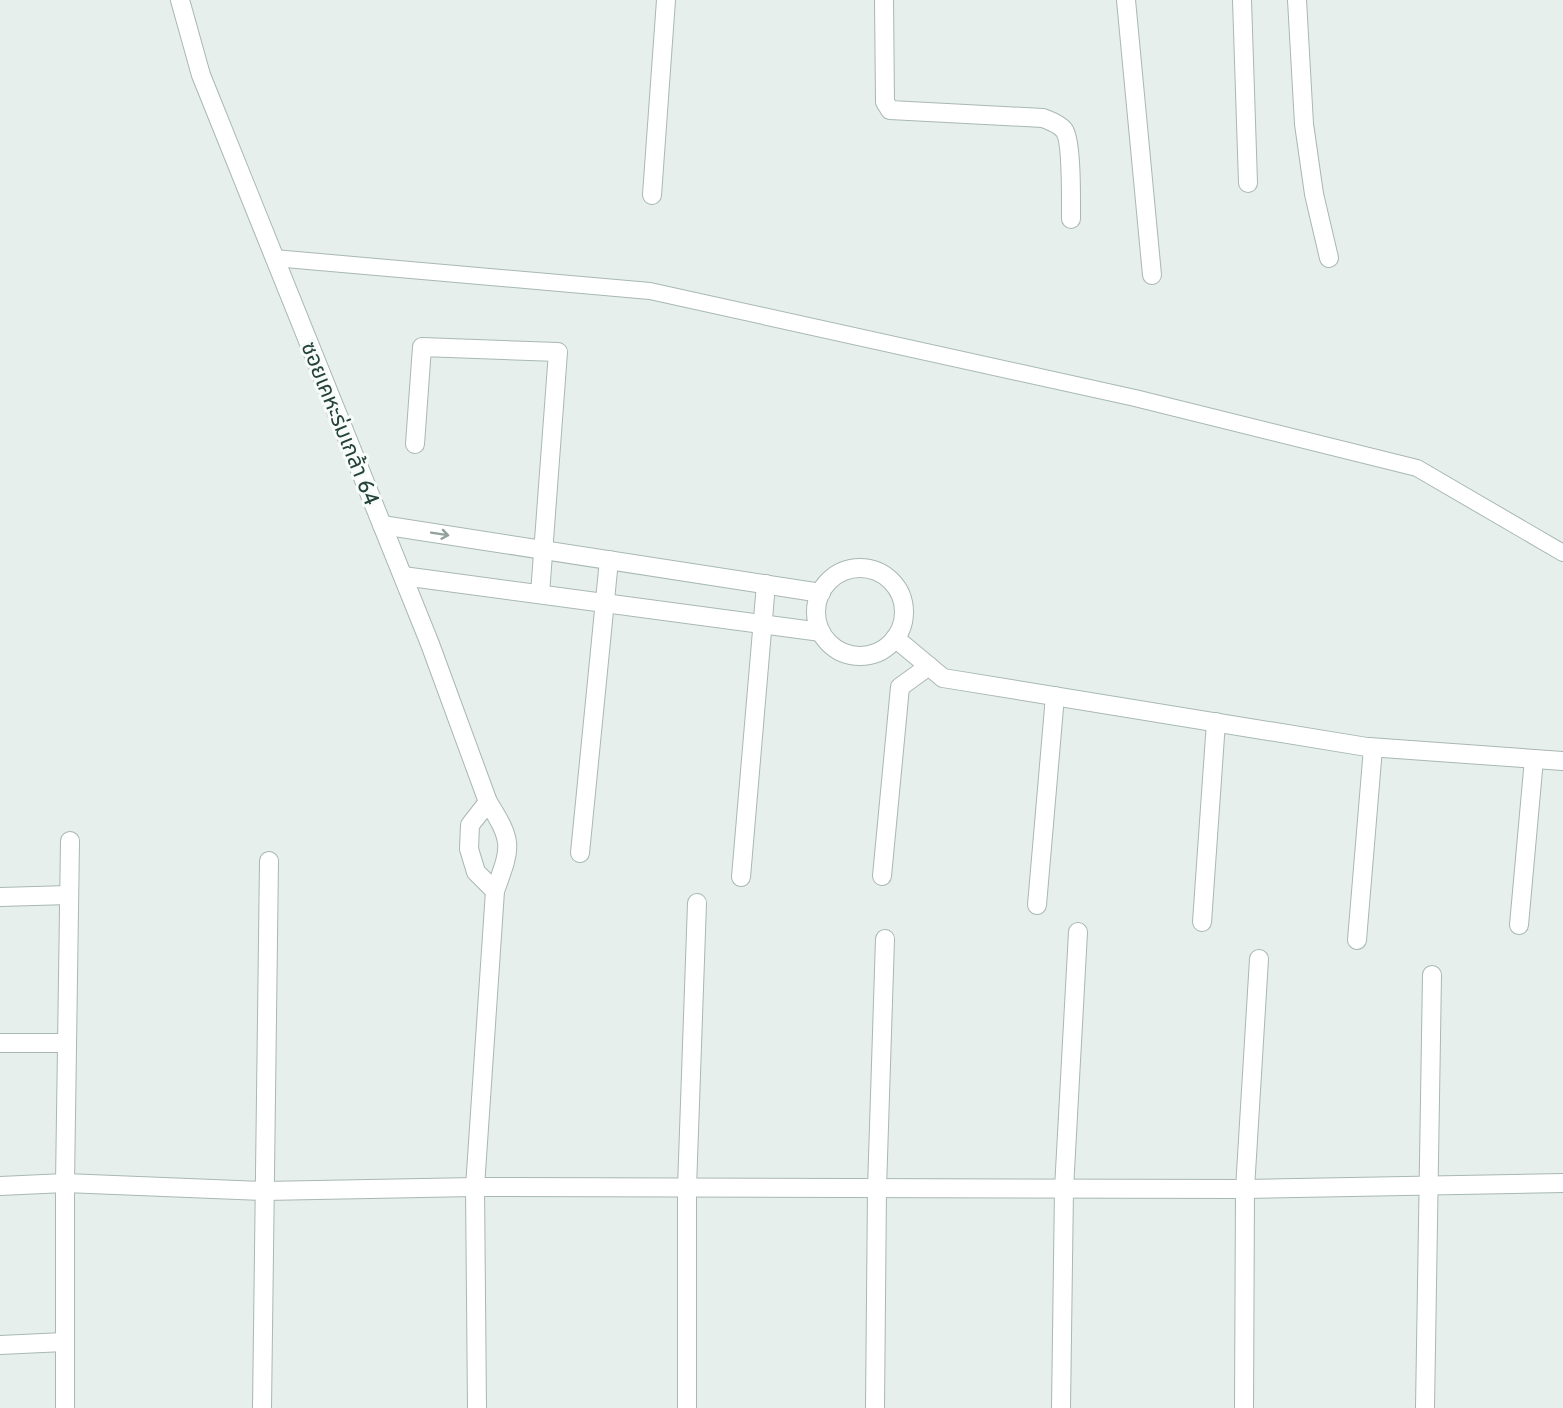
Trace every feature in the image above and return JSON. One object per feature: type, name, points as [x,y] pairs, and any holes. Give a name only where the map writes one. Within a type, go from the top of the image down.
[{"type":"street","name":"ซอยเคหะร่มเกล้า 64","points":[[180,0],[201,75],[430,644],[488,802],[503,825],[508,842],[507,858],[495,891]]},
{"type":"street","points":[[652,195],[666,0]]},
{"type":"street","points":[[884,0],[885,102],[890,110],[1043,118],[1057,124],[1066,131],[1069,147],[1071,219]]},
{"type":"street","points":[[1126,0],[1152,275]]},
{"type":"street","points":[[1242,0],[1248,183]]},
{"type":"street","points":[[1297,0],[1305,133],[1314,194],[1329,258]]},
{"type":"street","points":[[415,444],[422,348],[558,352],[540,594]]},
{"type":"street","points":[[382,525],[821,593]]},
{"type":"street","points":[[580,853],[609,560]]},
{"type":"street","points":[[857,568],[872,569],[897,587],[903,601],[904,617],[900,632],[891,644],[880,651],[867,656],[853,656],[840,651],[821,632],[817,619],[817,605],[821,593],[830,580],[842,572],[857,568]]},
{"type":"street","points":[[403,576],[821,632]]},
{"type":"street","points":[[741,877],[766,584]]},
{"type":"street","points":[[895,638],[943,678],[1369,747],[1563,761]]},
{"type":"street","points":[[882,876],[900,687],[928,666]]},
{"type":"street","points":[[1037,905],[1055,696]]},
{"type":"street","points":[[1202,922],[1216,722]]},
{"type":"street","points":[[1357,940],[1374,748],[1369,747]]},
{"type":"street","points":[[1519,925],[1534,759]]},
{"type":"street","points":[[477,1408],[475,1187],[495,891],[476,872],[469,849],[470,825],[488,802]]},
{"type":"street","points":[[65,1408],[66,1043],[70,841]]},
{"type":"street","points":[[262,1408],[269,861]]},
{"type":"street","points":[[0,897],[69,895]]},
{"type":"street","points":[[687,1408],[687,1188],[697,903]]},
{"type":"street","points":[[1061,1408],[1064,1189],[1078,932]]},
{"type":"street","points":[[876,1408],[877,1189],[885,939]]},
{"type":"street","points":[[1244,1408],[1245,1189],[1258,959]]},
{"type":"street","points":[[1425,1408],[1432,975]]},
{"type":"street","points":[[0,1043],[66,1043]]},
{"type":"street","points":[[0,1186],[65,1184],[264,1191],[475,1187],[1245,1189],[1563,1183]]},
{"type":"street","points":[[0,1345],[64,1342]]},
{"type":"lane","points":[[274,258],[650,291],[1135,398],[1417,468],[1563,553]]}]
